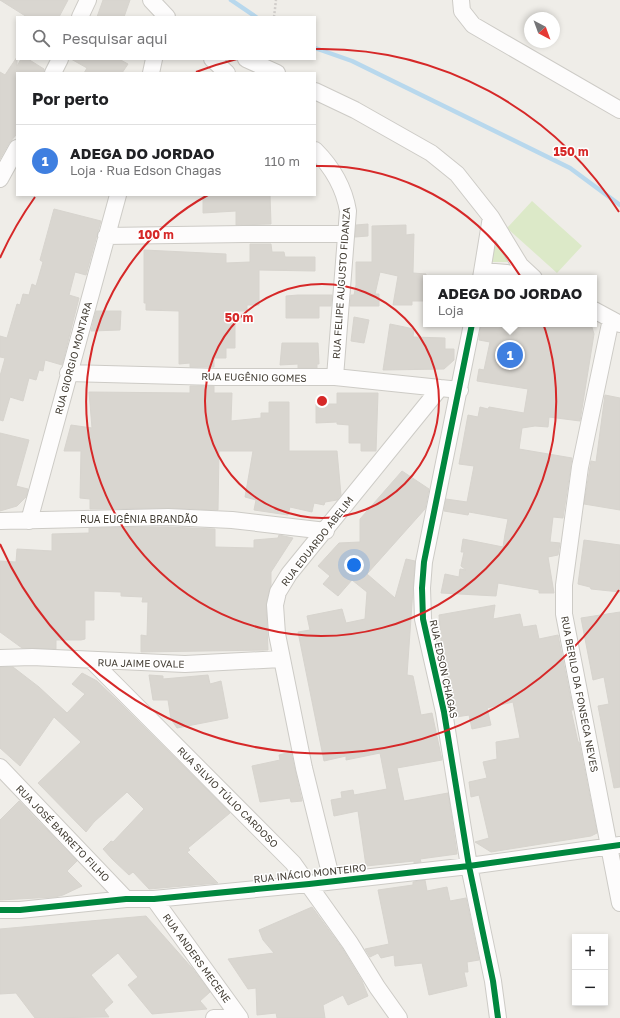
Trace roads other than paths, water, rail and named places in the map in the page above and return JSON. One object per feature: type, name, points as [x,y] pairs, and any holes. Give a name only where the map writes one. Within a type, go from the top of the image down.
[{"type":"street","points":[[80,16],[88,0]]},
{"type":"street","points":[[151,0],[166,16]]},
{"type":"street","points":[[461,0],[462,11],[473,25],[620,110]]},
{"type":"street","points":[[54,72],[60,60]]},
{"type":"street","points":[[151,72],[154,60]]},
{"type":"street","points":[[213,60],[227,72]]},
{"type":"street","points":[[248,60],[275,72]]},
{"type":"street","points":[[316,91],[355,110],[431,153],[457,174],[491,217],[520,265],[531,275]]},
{"type":"street","points":[[0,179],[16,150]]},
{"type":"street","name":"RUA FELIPE AUGUSTO FIDANZA","points":[[316,151],[335,175],[346,194],[348,211],[345,234],[343,287],[335,378]]},
{"type":"street","name":"RUA GIORGIO MONTARA","points":[[29,520],[68,373],[118,196]]},
{"type":"street","points":[[491,217],[482,274],[507,273],[515,275]]},
{"type":"street","points":[[106,236],[345,234]]},
{"type":"street","points":[[597,312],[616,321]]},
{"type":"street","name":"RUA BERILO DA FONSECA NEVES","points":[[616,321],[580,467],[564,585],[564,614],[615,846],[620,904]]},
{"type":"street","name":"RUA EDSON CHAGAS","points":[[471,327],[460,390],[424,562],[422,588],[423,619],[444,712],[469,866],[493,981],[498,1018]]},
{"type":"street","name":"RUA EUGÊNIO GOMES","points":[[68,373],[335,378],[440,388]]},
{"type":"street","points":[[440,388],[460,390]]},
{"type":"street","name":"RUA EDUARDO ABELIM","points":[[332,881],[304,768],[281,659],[276,634],[275,605],[278,592],[289,574],[326,531],[440,388]]},
{"type":"street","name":"RUA EUGÊNIA BRANDÃO","points":[[0,522],[168,517],[232,520],[326,531]]},
{"type":"street","name":"RUA JAIME OVALE","points":[[0,658],[185,664],[281,659]]},
{"type":"street","name":"RUA SILVIO TÚLIO CARDOSO","points":[[92,662],[280,849],[309,884],[399,1018]]},
{"type":"street","name":"RUA JOSÉ BARRETO FILHO","points":[[0,767],[126,899]]},
{"type":"street","name":"RUA INÁCIO MONTEIRO","points":[[0,910],[20,910],[126,899],[154,899],[309,884],[469,866],[615,846]]},
{"type":"street","name":"RUA ANDERS MECENE","points":[[154,899],[239,1017]]},
{"type":"street","points":[[214,1018],[239,1017]]},
{"type":"waterway","points":[[231,0],[255,16]]},
{"type":"waterway","points":[[316,48],[352,61],[570,168],[620,205]]},
{"type":"place","name":"ADEGA DO JORDAO","points":[[510,355]]}]
